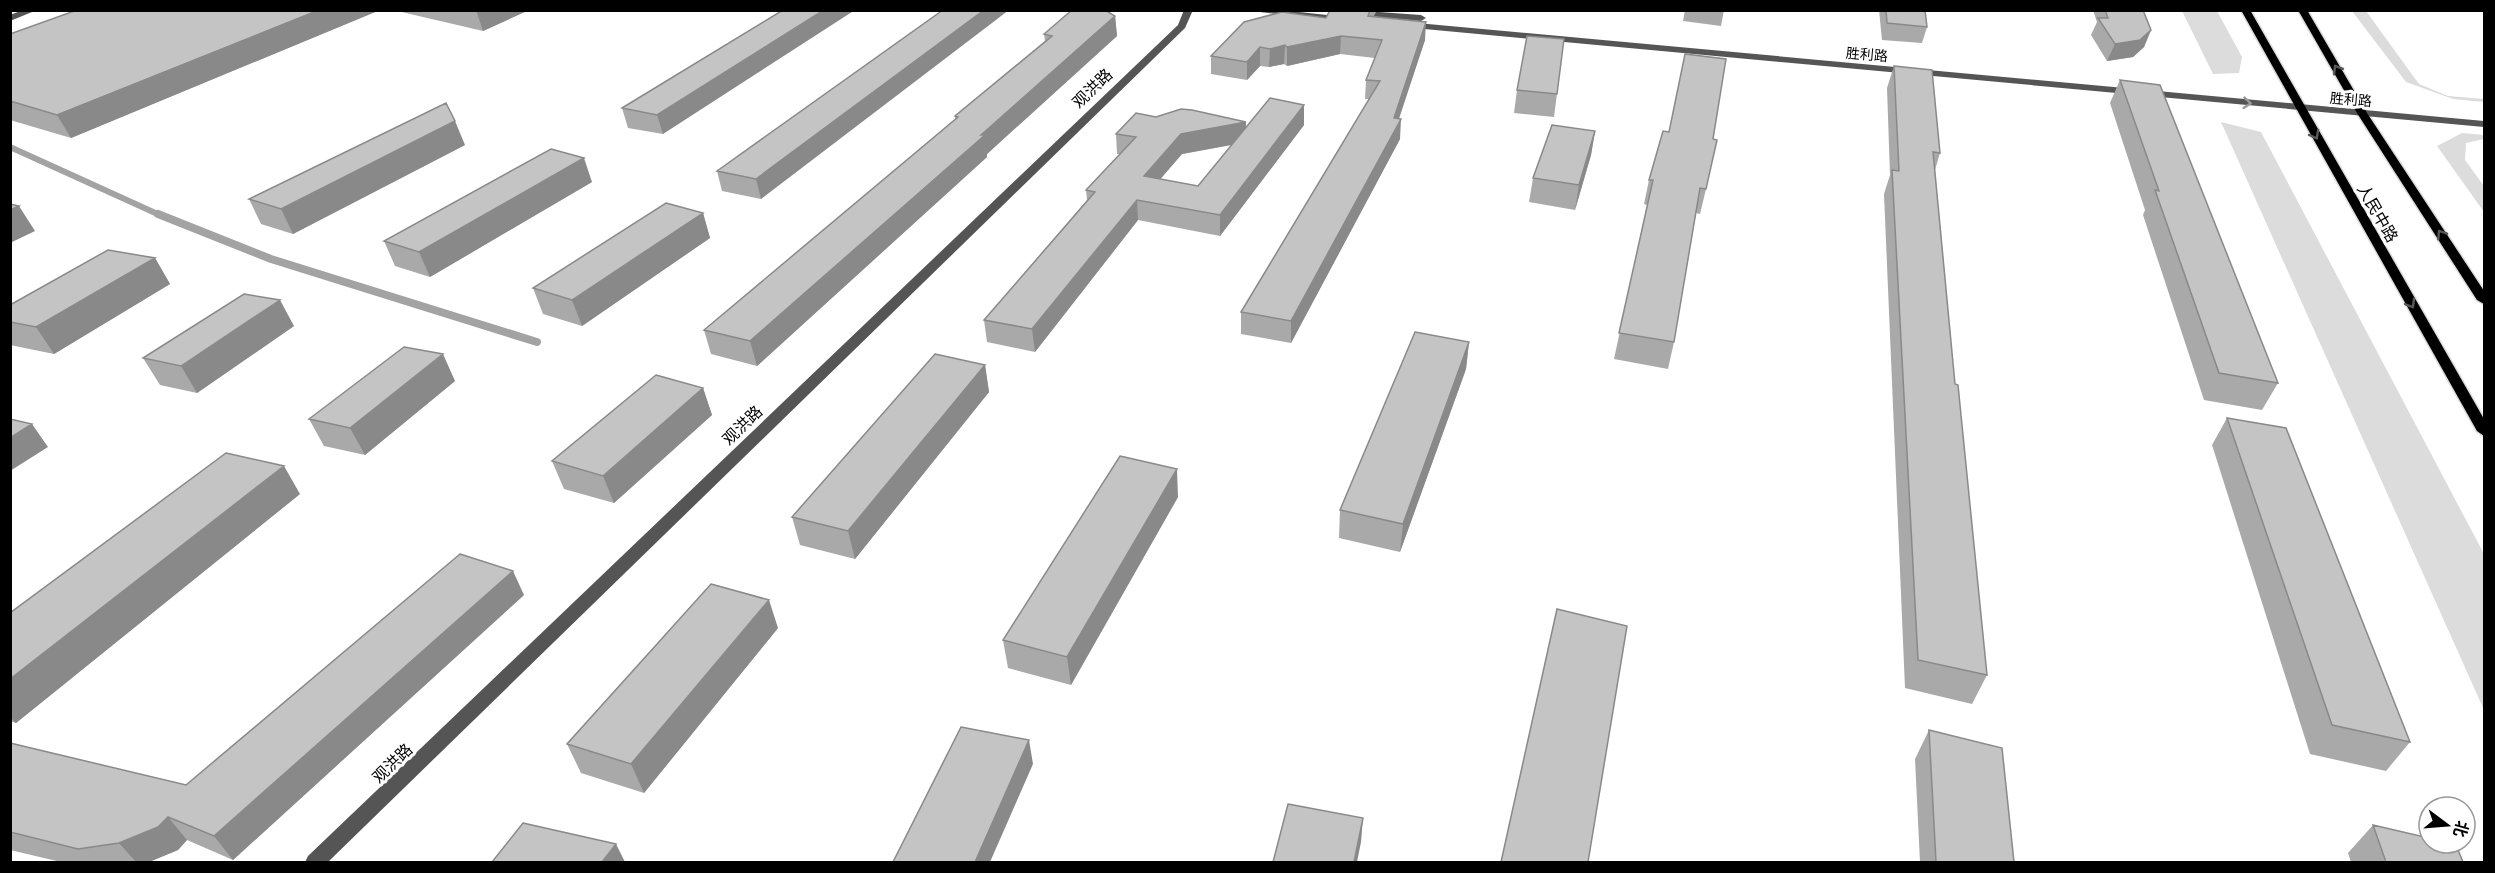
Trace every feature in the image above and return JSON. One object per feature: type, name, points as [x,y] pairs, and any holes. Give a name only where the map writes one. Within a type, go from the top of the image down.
[{"type":"main road","name":"人民中路","points":[[2245,10],[2484,431]]},
{"type":"main road","points":[[2302,10],[2359,108],[2484,300]]},
{"type":"street","points":[[10,18],[33,10]]},
{"type":"street","name":"观洪路","points":[[315,862],[1182,26],[1189,10]]},
{"type":"street","name":"胜利路","points":[[1248,10],[2297,103],[2484,115]]},
{"type":"street","name":"胜利路","points":[[1334,10],[2297,103]]},
{"type":"street","name":"胜利路","points":[[2359,108],[2484,124]]},
{"type":"shaded area","points":[[2182,11],[2217,11],[2242,57],[2239,73],[2213,74]]},
{"type":"shaded area","points":[[2352,11],[2366,11],[2419,84],[2448,96],[2484,99],[2484,102],[2453,99],[2406,82]]},
{"type":"shaded area","points":[[2221,122],[2261,132],[2484,554],[2484,710]]},
{"type":"shaded area","points":[[2462,133],[2484,135],[2484,139],[2466,143],[2465,160],[2484,186],[2484,212],[2437,146]]},
{"type":"building","points":[[77,10],[319,10],[57,115],[10,101],[10,34]]},
{"type":"building","points":[[783,10],[824,10],[657,115],[622,108]]},
{"type":"building","points":[[943,10],[984,10],[756,179],[717,171]]},
{"type":"building","points":[[1072,10],[1105,10],[1115,16],[981,135],[985,135],[750,341],[704,330],[1052,36],[1044,34]]},
{"type":"building","points":[[1330,10],[1370,10],[1368,16],[1426,22],[1394,118],[1401,119],[1291,321],[1241,312],[1380,81],[1366,80],[1382,40],[1341,36],[1287,47],[1285,45],[1270,49],[1260,47],[1247,62],[1211,56],[1244,22],[1282,12],[1326,18]]},
{"type":"building","points":[[1886,10],[1925,10],[1927,27],[1887,23]]},
{"type":"building","points":[[2105,10],[2143,10],[2151,30],[2140,40],[2115,44],[2098,18],[2108,18]]},
{"type":"building","points":[[1527,36],[1564,39],[1557,94],[1517,90]]},
{"type":"building","points":[[1685,54],[1726,59],[1713,139],[1717,140],[1706,189],[1700,188],[1674,342],[1619,333],[1653,180],[1649,180],[1663,131],[1669,132]]},
{"type":"building","points":[[1894,66],[1932,70],[1940,153],[1933,152],[1955,384],[1958,385],[1987,675],[1918,660],[1892,170],[1899,171]]},
{"type":"building","points":[[2120,80],[2160,85],[2278,383],[2219,373],[2155,190],[2159,191]]},
{"type":"building","points":[[1270,98],[1304,105],[1220,215],[1137,200],[1032,329],[984,320],[1095,192],[1086,190],[1136,137],[1116,134],[1136,113],[1156,117],[1181,109],[1246,122],[1181,134],[1144,176],[1198,186]]},
{"type":"building","points":[[446,103],[455,121],[281,209],[249,199]]},
{"type":"building","points":[[1552,125],[1595,131],[1579,185],[1533,178]]},
{"type":"building","points":[[551,149],[584,158],[419,252],[384,241]]},
{"type":"building","points":[[666,203],[703,213],[572,300],[533,288]]},
{"type":"building","points":[[10,204],[19,206],[10,210]]},
{"type":"building","points":[[108,250],[155,258],[36,327],[10,322],[10,305]]},
{"type":"building","points":[[244,294],[280,300],[181,366],[143,358]]},
{"type":"building","points":[[1415,332],[1469,342],[1403,524],[1340,510]]},
{"type":"building","points":[[404,347],[443,354],[350,428],[309,419]]},
{"type":"building","points":[[935,354],[985,365],[848,531],[792,517]]},
{"type":"building","points":[[656,375],[703,388],[603,476],[552,461]]},
{"type":"building","points":[[2227,418],[2286,428],[2410,742],[2332,725]]},
{"type":"building","points":[[10,419],[32,424],[10,438]]},
{"type":"building","points":[[226,453],[284,466],[10,679],[10,613]]},
{"type":"building","points":[[1120,456],[1177,469],[1067,657],[1003,640]]},
{"type":"building","points":[[460,554],[513,571],[214,836],[168,817],[158,827],[119,843],[78,849],[10,832],[10,743],[186,785]]},
{"type":"building","points":[[711,584],[769,600],[631,764],[567,744]]},
{"type":"building","points":[[1557,609],[1627,626],[1588,862],[1501,862]]},
{"type":"building","points":[[961,727],[1029,740],[975,862],[893,862]]},
{"type":"building","points":[[1929,730],[2002,748],[2014,862],[1936,862]]},
{"type":"building","points":[[1288,804],[1363,818],[1354,862],[1273,862]]},
{"type":"building","points":[[523,823],[616,844],[602,862],[492,862]]},
{"type":"building","points":[[2373,825],[2417,835],[2417,855],[2460,855],[2463,862],[2386,862]]},
{"type":"waterway","points":[[10,147],[162,216]]},
{"type":"waterway","points":[[158,214],[271,259],[537,342]]}]
